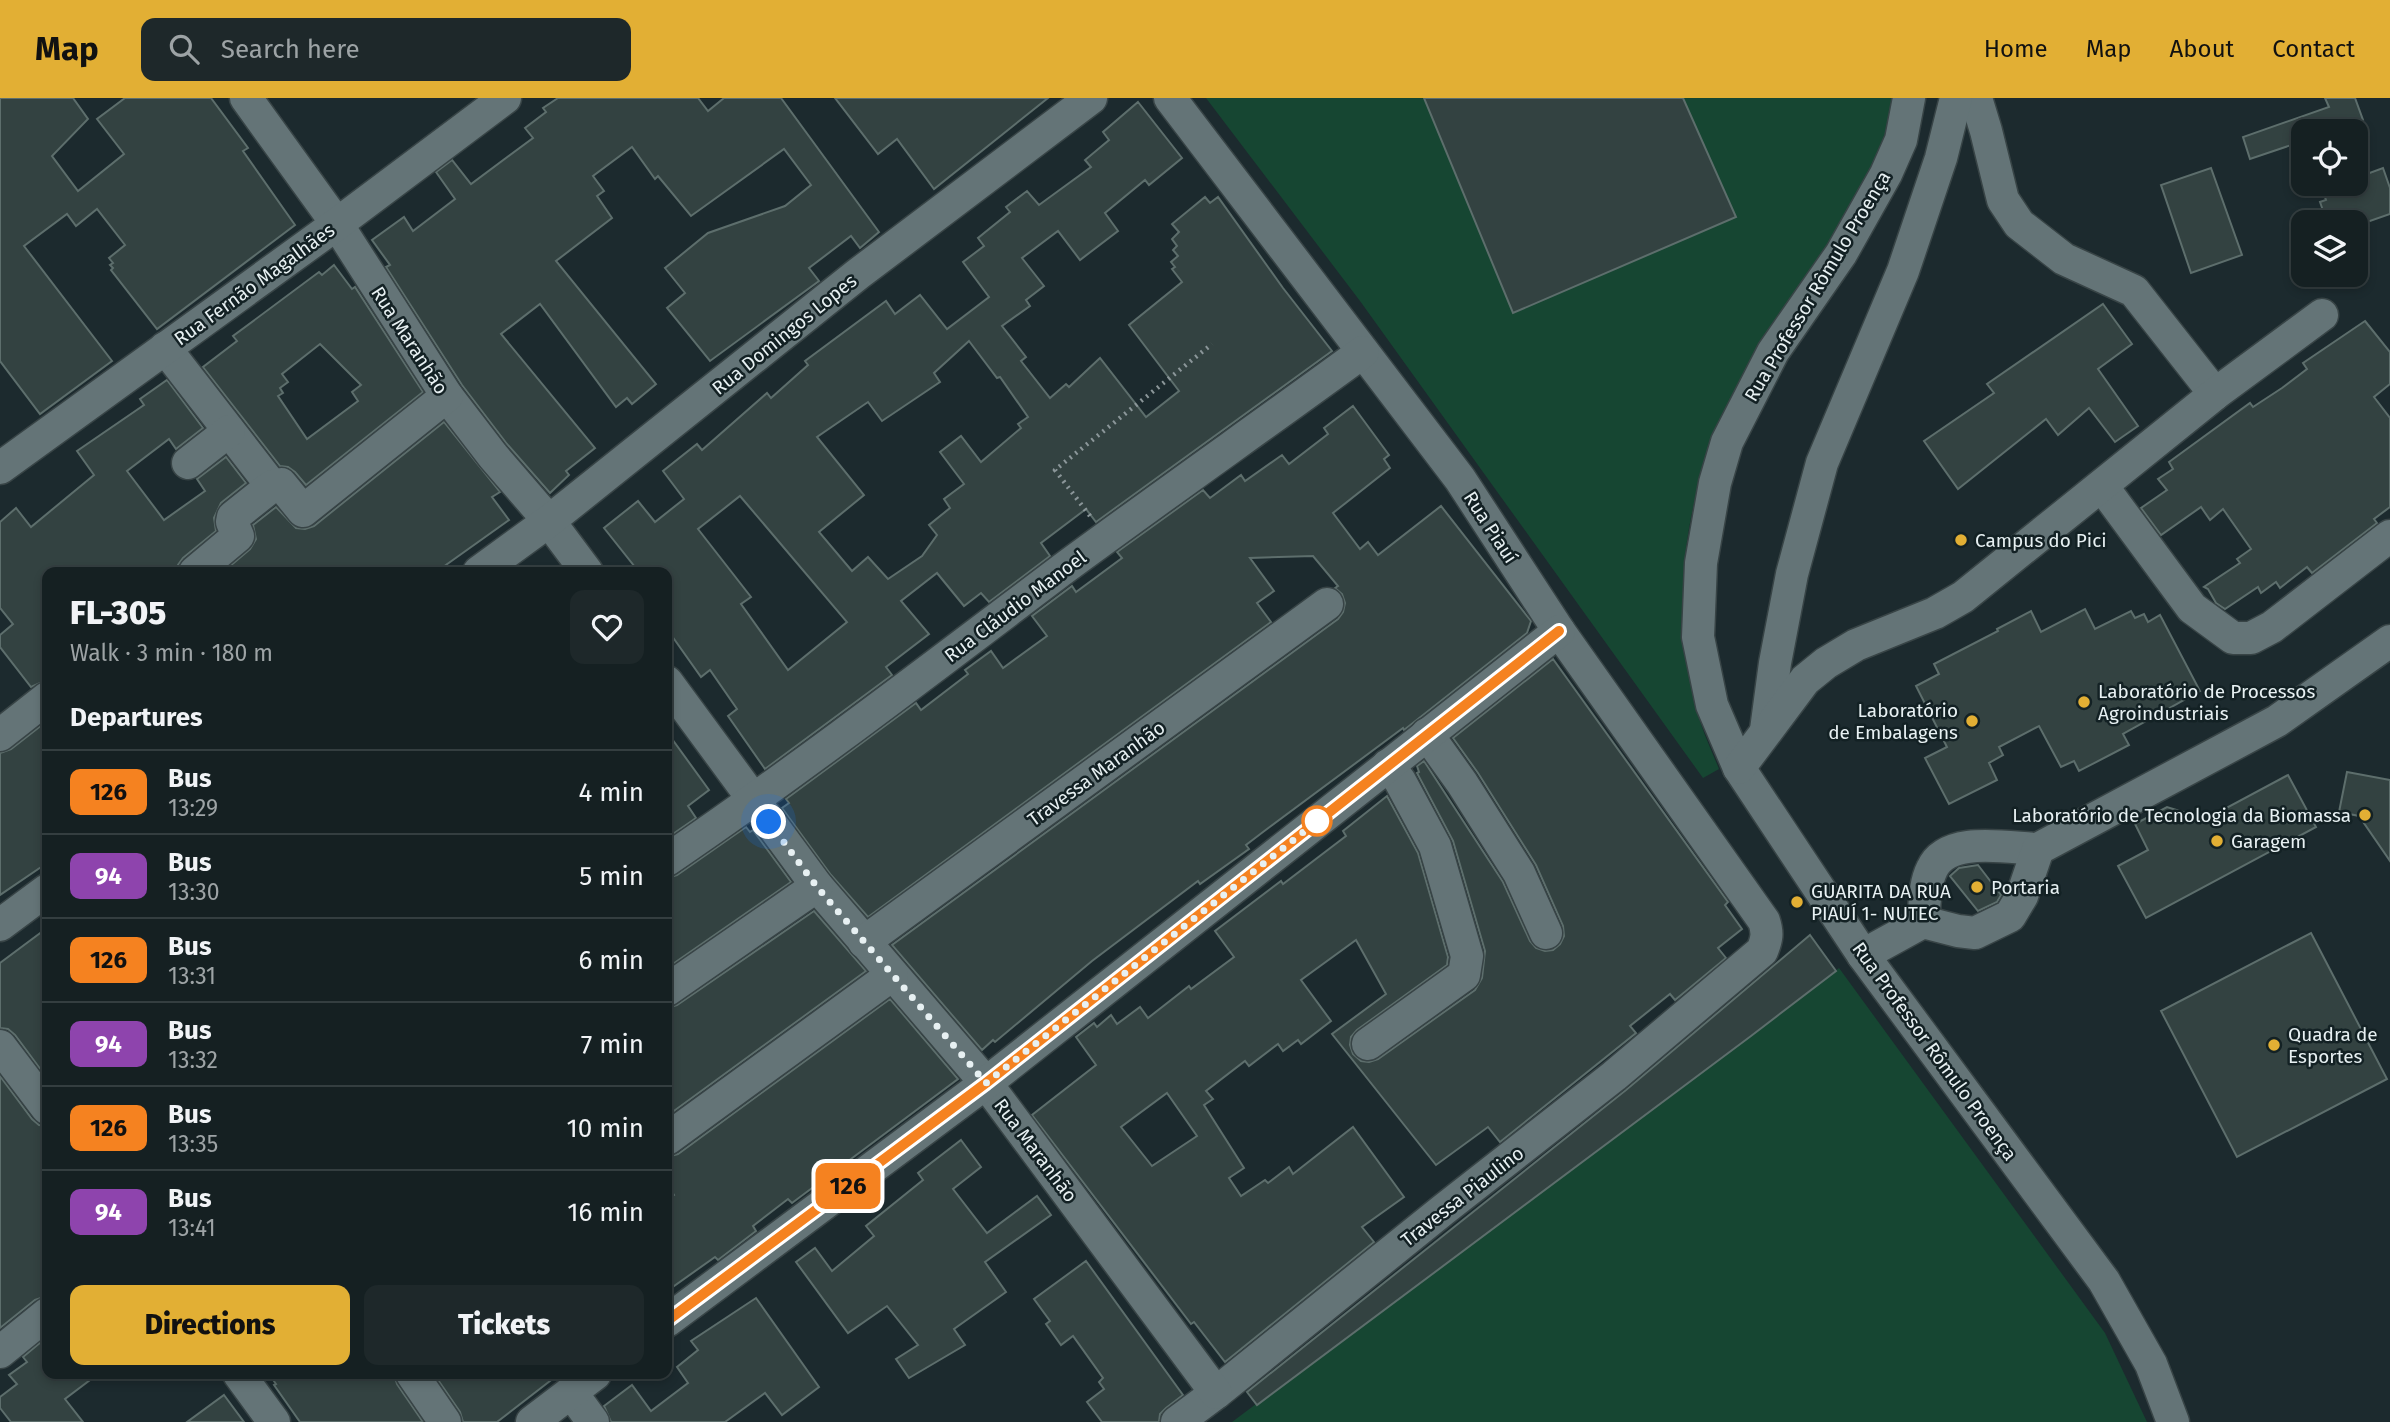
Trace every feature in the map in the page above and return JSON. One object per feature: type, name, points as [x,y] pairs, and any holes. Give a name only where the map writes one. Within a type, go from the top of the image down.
[{"type":"street","name":"Rua Maranhão","points":[[246,98],[337,224],[447,396],[493,456],[550,521],[583,567]]},
{"type":"street","name":"Rua Fernão Magalhães","points":[[0,468],[337,224],[505,98]]},
{"type":"street","name":"Rua Domingos Lopes","points":[[486,567],[550,521],[858,274],[1091,98]]},
{"type":"street","name":"Rua Piauí","points":[[1170,98],[1460,480],[1559,631],[1764,921],[1767,939],[1762,951],[1744,967]]},
{"type":"street","name":"Rua Professor Rômulo Proença","points":[[1909,98],[1901,140],[1886,174],[1841,254],[1773,352],[1727,442],[1715,483],[1701,563],[1698,637],[1713,705],[1739,768],[1863,955],[2104,1281],[2151,1364],[2173,1422]]},
{"type":"street","points":[[1766,735],[1775,663],[1792,574],[1822,463],[1903,271],[1941,158],[1956,98]]},
{"type":"street","points":[[1976,98],[2003,200],[2019,224],[2064,259],[2134,291],[2215,394]]},
{"type":"street","points":[[1739,768],[1805,680],[1826,663],[1856,645],[1936,613],[1963,597],[2215,394],[2322,315]]},
{"type":"street","points":[[165,348],[272,486]]},
{"type":"street","name":"Rua Cláudio Manoel","points":[[672,857],[754,801],[1106,538],[1363,352]]},
{"type":"street","points":[[201,567],[237,536],[233,517],[272,486],[281,484],[303,511],[447,396]]},
{"type":"street","points":[[188,463],[229,431]]},
{"type":"street","points":[[2102,486],[2192,608],[2233,638],[2251,638],[2272,627],[2390,536]]},
{"type":"street","name":"Travessa Maranhão","points":[[864,943],[1327,604]]},
{"type":"street","points":[[672,1315],[986,1083],[1559,631]]},
{"type":"street","points":[[1923,922],[1927,883],[1932,868],[1935,862],[1954,849],[1967,846],[2038,849],[2277,721],[2390,641]]},
{"type":"street","name":"Rua Maranhão","points":[[672,689],[817,887],[986,1083],[1216,1393]]},
{"type":"street","points":[[0,735],[42,702]]},
{"type":"street","points":[[1427,734],[1462,783],[1519,873],[1546,933]]},
{"type":"street","points":[[1368,1044],[1464,975],[1467,956],[1435,846],[1400,781],[1388,765]]},
{"type":"street","points":[[1863,955],[1923,922],[1975,933],[2010,916],[2022,896],[2038,849]]},
{"type":"street","points":[[672,987],[817,887]]},
{"type":"street","points":[[0,925],[42,894]]},
{"type":"street","name":"Travessa Piaulino","points":[[1177,1422],[1614,1076],[1744,967]]},
{"type":"street","points":[[672,1135],[892,975]]},
{"type":"street","points":[[0,1046],[42,1101]]},
{"type":"street","points":[[0,1352],[42,1318]]},
{"type":"street","points":[[243,1379],[274,1422]]},
{"type":"street","points":[[415,1379],[445,1422]]},
{"type":"street","points":[[532,1422],[583,1383],[593,1422]]},
{"type":"path","points":[[1106,538],[1055,470],[1212,344]]},
{"type":"green space","points":[[1206,98],[1897,98],[1878,163],[1711,444],[1694,502],[1683,588],[1686,646],[1698,712],[1719,769],[1703,778],[1360,301]]},
{"type":"green space","points":[[1839,968],[2105,1333],[2147,1422],[1232,1422]]},
{"type":"building","points":[[0,98],[73,98],[88,119],[52,156],[78,191],[124,154],[97,119],[125,98],[211,98],[248,148],[243,151],[295,225],[157,329],[111,270],[113,268],[110,265],[113,263],[109,258],[125,245],[97,209],[76,226],[67,214],[24,246],[112,361],[40,414],[0,361]]},
{"type":"building","points":[[558,98],[698,98],[708,111],[724,98],[781,98],[879,232],[860,248],[851,236],[809,268],[819,281],[710,361],[667,308],[685,293],[665,268],[708,233],[785,206],[811,185],[784,149],[691,216],[658,176],[655,179],[632,147],[593,176],[604,191],[597,196],[612,218],[556,261],[656,384],[632,404],[627,398],[616,407],[540,304],[501,334],[595,448],[566,471],[569,475],[550,493],[507,444],[462,385],[386,267],[390,265],[372,240],[404,217],[413,231],[455,199],[436,172],[452,160],[471,184],[533,138],[525,128],[546,112],[543,108]]},
{"type":"building","points":[[835,98],[1048,98],[934,189],[897,139],[878,154]]},
{"type":"building","points":[[1424,98],[1683,98],[1736,217],[1513,313]]},
{"type":"building","points":[[2325,98],[2355,98],[2363,119],[2295,119],[2329,107]]},
{"type":"building","points":[[1138,102],[1182,158],[1149,185],[1145,180],[1105,213],[1118,231],[1080,260],[1058,231],[1022,258],[1044,286],[1026,300],[1030,306],[1002,326],[1026,357],[1021,361],[1050,398],[1066,384],[1069,387],[1100,358],[1146,417],[1179,391],[1129,325],[1182,282],[1172,269],[1175,267],[1171,262],[1178,256],[1173,250],[1177,246],[1172,239],[1179,232],[1172,224],[1205,197],[1210,203],[1218,197],[1332,351],[1096,522],[1086,509],[1041,543],[1050,556],[989,602],[981,593],[964,606],[937,573],[901,601],[929,634],[886,667],[892,675],[765,769],[728,716],[737,709],[710,670],[701,677],[672,636],[672,567],[635,567],[604,528],[638,501],[655,522],[684,499],[663,471],[697,444],[702,450],[767,393],[771,398],[808,365],[805,361],[886,301],[895,314],[920,295],[947,329],[989,297],[963,262],[984,246],[978,238],[1010,212],[1006,207],[1027,191],[1039,205],[1091,167],[1085,160],[1109,140],[1103,132]],"holes":[[[969,341],[997,378],[1000,377],[1028,417],[1018,424],[1021,428],[981,462],[961,436],[940,452],[964,484],[944,499],[950,508],[929,525],[937,535],[922,556],[888,579],[868,557],[852,571],[819,532],[864,495],[817,437],[868,402],[882,421],[940,382],[934,373]],[[740,496],[847,622],[788,670],[741,604],[751,597],[698,529]]]},
{"type":"building","points":[[2291,120],[2291,145],[2250,159],[2243,137]]},
{"type":"building","points":[[2211,168],[2242,255],[2191,273],[2161,185]]},
{"type":"building","points":[[2383,168],[2390,188],[2390,214],[2368,222],[2368,210],[2323,210],[2320,202],[2326,200],[2325,196],[2368,196],[2368,174]]},
{"type":"building","points":[[334,265],[352,289],[355,287],[423,392],[306,485],[295,472],[280,466],[203,367],[237,341],[233,336],[319,272],[322,275]],"holes":[[[320,344],[361,385],[352,392],[358,401],[307,439],[278,396],[283,393],[280,388],[288,382],[282,374]]]},
{"type":"building","points":[[2103,304],[2132,344],[2098,369],[2138,426],[2115,442],[2089,408],[2058,435],[2046,419],[1958,489],[1924,441],[1994,393],[1987,384]]},
{"type":"building","points":[[2365,321],[2390,352],[2390,384],[2374,397],[2390,418],[2390,507],[2374,519],[2377,523],[2312,573],[2307,567],[2280,588],[2276,582],[2261,593],[2258,587],[2225,609],[2216,603],[2204,587],[2240,563],[2237,559],[2251,549],[2223,509],[2210,520],[2201,507],[2161,535],[2141,508],[2167,490],[2158,479],[2173,469],[2169,462],[2250,403],[2253,407],[2282,388],[2307,369],[2303,363]]},
{"type":"building","points":[[167,380],[203,428],[176,449],[169,439],[127,471],[164,520],[205,491],[197,479],[226,457],[246,483],[221,503],[214,518],[216,531],[183,558],[178,567],[42,567],[42,682],[31,687],[0,647],[0,635],[13,624],[0,608],[0,522],[16,508],[31,527],[94,475],[77,451],[144,405],[140,399]]},
{"type":"building","points":[[1353,406],[1389,455],[1384,459],[1390,468],[1333,513],[1360,549],[1368,542],[1378,555],[1441,506],[1531,621],[1527,633],[1404,730],[1403,728],[1246,845],[1249,849],[1200,884],[1198,881],[1092,961],[982,1050],[892,945],[1338,619],[1345,603],[1342,594],[1335,588],[1338,586],[1313,556],[1250,558],[1274,591],[1257,603],[1271,622],[868,917],[831,875],[782,808],[789,803],[786,799],[916,703],[921,710],[968,674],[965,670],[991,651],[1003,668],[1047,636],[1032,616],[1072,586],[1076,592],[1122,558],[1117,552],[1203,490],[1210,498],[1241,475],[1245,481],[1282,455],[1289,464],[1328,434],[1324,428]]},
{"type":"building","points":[[444,422],[500,492],[492,497],[509,520],[443,567],[229,567],[250,549],[256,539],[253,525],[276,507],[296,528],[314,526]]},
{"type":"building","points":[[2085,609],[2095,629],[2131,611],[2135,618],[2144,614],[2148,622],[2160,615],[2200,691],[2123,734],[2129,745],[2079,771],[2074,761],[2061,767],[2039,726],[1999,747],[2003,755],[1989,763],[1997,780],[1949,804],[1925,758],[1947,747],[1916,686],[1939,674],[1934,664],[2031,611],[2041,632]]},
{"type":"building","points":[[1553,659],[1728,902],[1725,905],[1742,929],[1718,948],[1726,958],[1675,1000],[1670,994],[1630,1026],[1636,1033],[1500,1142],[1488,1127],[1436,1165],[1332,1034],[1386,994],[1356,940],[1301,980],[1331,1021],[1301,1044],[1298,1040],[1283,1051],[1278,1044],[1249,1066],[1245,1061],[1206,1091],[1213,1099],[1204,1105],[1244,1168],[1229,1178],[1241,1196],[1265,1180],[1268,1183],[1289,1167],[1293,1174],[1353,1127],[1404,1197],[1362,1227],[1374,1242],[1225,1362],[1194,1322],[1191,1324],[1032,1115],[1096,1065],[1076,1037],[1094,1023],[1097,1027],[1111,1015],[1117,1024],[1140,1007],[1148,1018],[1189,986],[1191,989],[1234,957],[1215,931],[1346,836],[1343,831],[1387,796],[1418,853],[1448,957],[1447,965],[1357,1030],[1351,1037],[1353,1054],[1361,1061],[1378,1059],[1475,990],[1482,978],[1485,951],[1453,841],[1417,773],[1417,766],[1424,761],[1503,882],[1530,941],[1536,948],[1545,951],[1553,950],[1560,944],[1564,936],[1563,926],[1536,865],[1453,738]],"holes":[[[1167,1093],[1197,1136],[1152,1166],[1121,1127]]]},
{"type":"building","points":[[42,725],[42,866],[0,895],[0,753],[11,749]]},
{"type":"building","points":[[672,739],[709,790],[688,806],[696,818],[672,835]]},
{"type":"building","name":"Laboratório de Tecnologia da Biomassa","points":[[2347,772],[2390,780],[2390,861],[2359,816],[2339,812]]},
{"type":"building","name":"Garagem","points":[[2288,775],[2316,827],[2146,918],[2118,866],[2148,850],[2135,824],[2167,807],[2206,819]]},
{"type":"building","points":[[746,827],[750,832],[753,830],[791,882],[672,965],[672,876]]},
{"type":"building","name":"Portaria","points":[[1978,865],[2001,895],[1997,902],[1978,911],[1950,876],[1959,868]]},
{"type":"building","points":[[814,911],[866,971],[672,1112],[672,1006]]},
{"type":"building","points":[[42,932],[42,1071],[15,1035],[8,1029],[0,1028],[0,963]]},
{"type":"building","name":"Quadra de Esportes","points":[[2311,933],[2387,1079],[2237,1157],[2161,1011]]},
{"type":"building","points":[[1810,935],[1836,971],[1257,1405],[1247,1392],[1626,1090]]},
{"type":"building","points":[[890,999],[958,1079],[792,1203],[788,1199],[753,1226],[756,1231],[718,1260],[715,1257],[672,1287],[672,1156],[678,1154]]},
{"type":"building","points":[[0,1076],[32,1119],[42,1125],[42,1298],[35,1300],[0,1328]]},
{"type":"building","points":[[961,1140],[981,1167],[953,1189],[987,1233],[1037,1196],[1051,1215],[985,1262],[1006,1292],[954,1329],[965,1345],[909,1378],[896,1359],[918,1345],[887,1306],[848,1333],[796,1262],[815,1248],[832,1271],[874,1236],[866,1226],[923,1180],[918,1173]]},
{"type":"building","points":[[1086,1261],[1183,1395],[1160,1414],[1159,1422],[1102,1422],[1087,1402],[1104,1389],[1099,1382],[1103,1378],[1073,1336],[1061,1345],[1046,1324],[1050,1321],[1034,1299]]},
{"type":"building","points":[[756,1298],[819,1387],[782,1415],[765,1393],[725,1422],[611,1422],[604,1406],[632,1385],[651,1411],[688,1383],[677,1367],[698,1350],[691,1341]]},
{"type":"building","points":[[42,1341],[42,1379],[91,1379],[65,1399],[83,1422],[11,1422],[0,1408],[0,1397],[17,1384],[9,1375],[27,1362],[23,1357]]},
{"type":"building","points":[[272,1379],[396,1379],[423,1422],[300,1422],[274,1385],[276,1384]]},
{"type":"building","points":[[437,1379],[553,1379],[497,1422],[463,1422],[460,1412]]},
{"type":"building","points":[[224,1395],[244,1422],[187,1422]]},
{"type":"bus line","name":"126","points":[[672,1317],[986,1083],[1559,631]]},
{"type":"place","name":"Campus do Pici","points":[[1961,540]]},
{"type":"place","name":"Laboratório de Processos Agroindustriais","points":[[2084,702]]},
{"type":"place","name":"Laboratório de Embalagens","points":[[1972,721]]},
{"type":"place","name":"Laboratório de Tecnologia da Biomassa","points":[[2365,815]]},
{"type":"place","name":"Garagem","points":[[2217,841]]},
{"type":"place","name":"Portaria","points":[[1977,887]]},
{"type":"place","name":"GUARITA DA RUA PIAUÍ 1- NUTEC","points":[[1797,902]]},
{"type":"place","name":"Quadra de Esportes","points":[[2274,1045]]},
{"type":"route","points":[[769,822],[817,887],[986,1083],[1325,815],[1317,821]]}]
